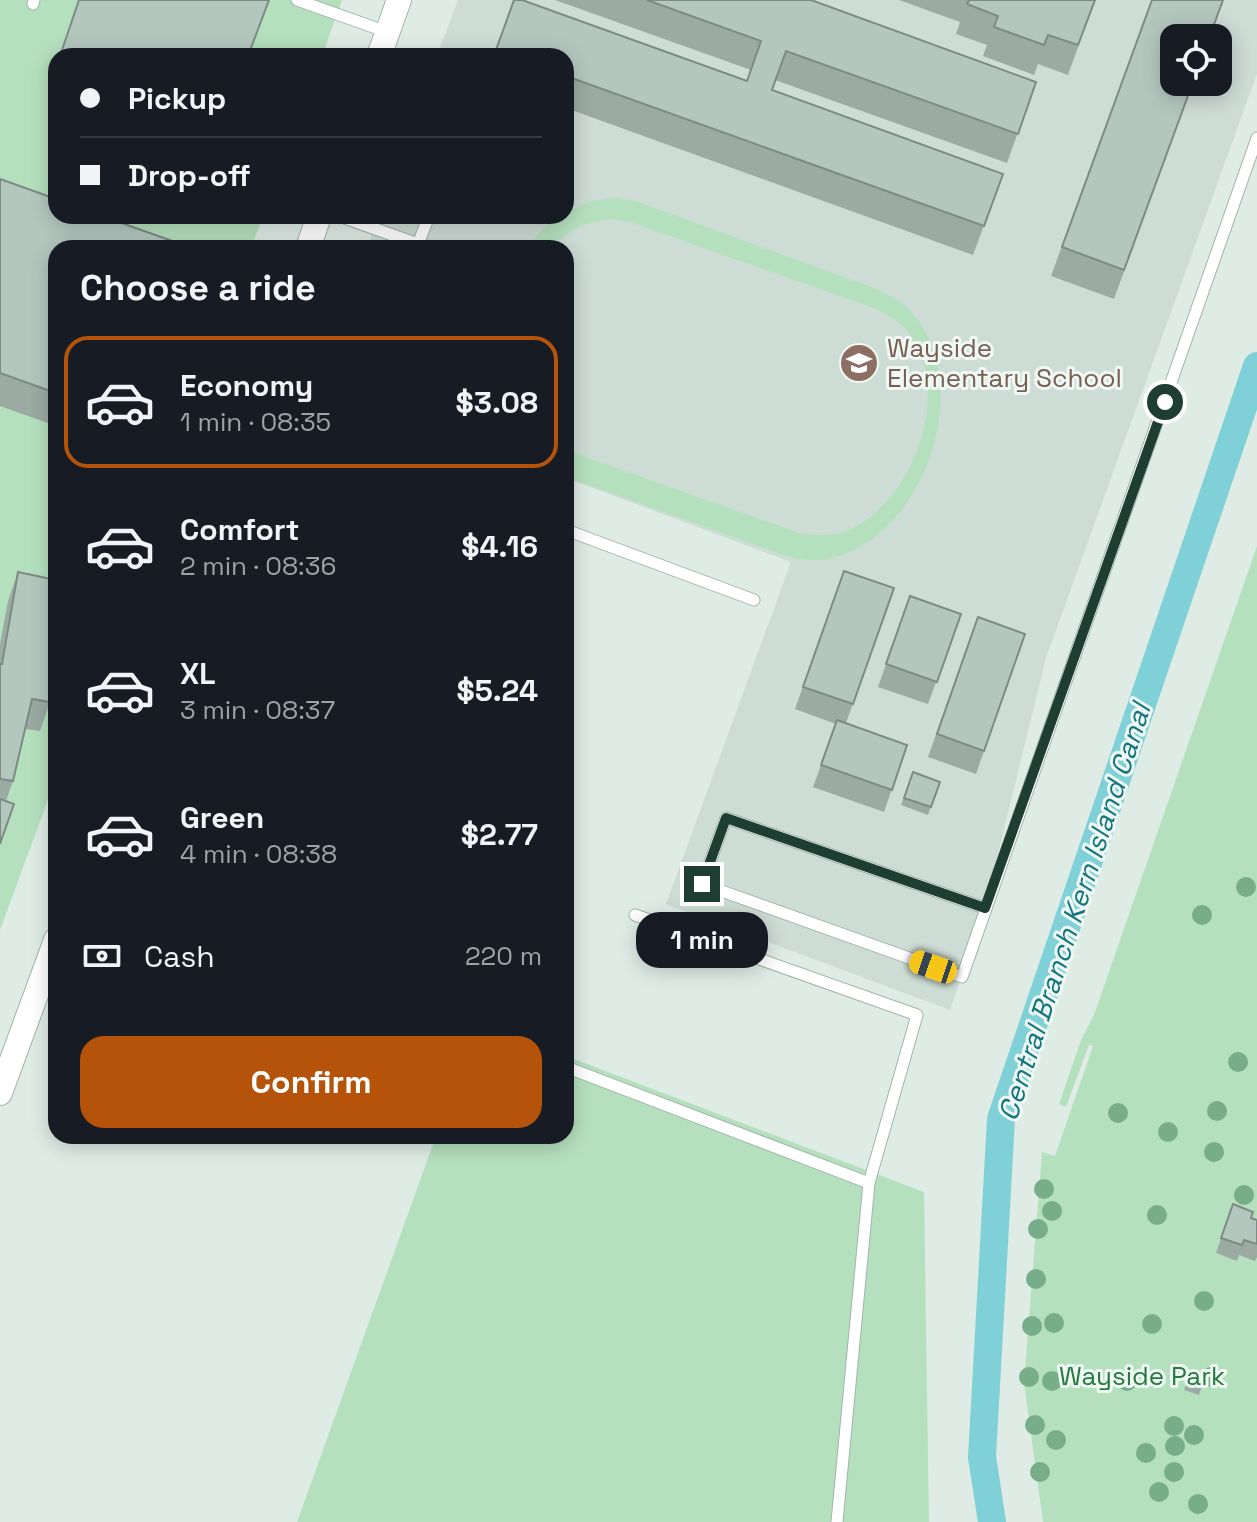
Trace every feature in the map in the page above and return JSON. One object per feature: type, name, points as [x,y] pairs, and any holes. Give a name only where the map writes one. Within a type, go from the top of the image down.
[{"type":"street","points":[[382,48],[399,0]]},
{"type":"street","points":[[0,1093],[48,962]]},
{"type":"lane","points":[[297,0],[387,32]]},
{"type":"lane","points":[[985,908],[726,818],[702,884],[962,977],[1257,138]]},
{"type":"lane","points":[[362,224],[407,240]]},
{"type":"lane","points":[[574,533],[754,600]]},
{"type":"lane","points":[[635,915],[917,1015],[869,1183],[837,1522]]},
{"type":"lane","points":[[574,1070],[869,1183]]},
{"type":"shaded area","name":"Wayside Elementary School","points":[[458,0],[1257,0],[1257,74],[1046,658],[981,923],[950,1010],[666,904],[791,562],[574,481],[574,240],[370,240],[376,224],[574,224],[574,48],[440,48]]},
{"type":"green space","points":[[0,0],[342,0],[325,48],[48,48],[48,224],[260,224],[254,240],[48,240],[48,800],[0,930]]},
{"type":"green space","points":[[615,198],[636,201],[879,290],[914,315],[932,345],[940,381],[939,418],[930,456],[914,491],[892,521],[864,544],[832,558],[810,560],[789,557],[574,480],[574,453],[799,533],[840,533],[876,512],[895,491],[911,465],[922,436],[927,406],[927,377],[919,349],[903,326],[877,309],[630,222],[610,219],[581,225],[559,240],[533,240],[549,224],[574,224],[574,209],[592,201]]},
{"type":"green space","name":"Wayside Park","points":[[1257,546],[1257,1522],[1043,1522],[1024,1383],[1042,1152],[1055,1156],[1093,1046],[1089,1045],[1066,1107],[1059,1104],[1081,1040],[1094,1015]]},
{"type":"green space","points":[[574,1059],[924,1192],[929,1522],[297,1522],[433,1144],[574,1144]]},
{"type":"building","points":[[79,0],[269,0],[251,48],[63,48]]},
{"type":"building","points":[[514,0],[522,0],[747,81],[761,41],[647,0],[811,0],[1036,82],[1018,134],[786,51],[772,90],[1003,174],[984,226],[574,79],[574,48],[497,48]]},
{"type":"building","points":[[969,0],[1095,0],[1078,45],[1048,35],[1044,45],[994,27],[998,16],[967,4]]},
{"type":"building","points":[[1152,0],[1223,0],[1214,24],[1160,24],[1160,96],[1188,96],[1124,270],[1062,247]]},
{"type":"building","points":[[0,179],[48,196],[48,224],[124,224],[170,240],[48,240],[48,390],[0,373]]},
{"type":"building","points":[[844,571],[894,588],[853,704],[803,687]]},
{"type":"building","points":[[18,572],[48,578],[48,702],[32,699],[13,781],[0,779],[2,664]]},
{"type":"building","points":[[910,596],[961,614],[937,682],[886,664]]},
{"type":"building","points":[[978,617],[1025,634],[984,751],[937,734]]},
{"type":"building","points":[[837,720],[907,745],[892,790],[821,765]]},
{"type":"building","points":[[913,772],[940,782],[931,807],[904,798]]},
{"type":"building","points":[[0,799],[14,804],[0,844]]},
{"type":"building","points":[[1233,1204],[1253,1212],[1251,1218],[1257,1220],[1257,1244],[1244,1240],[1242,1245],[1221,1238]]},
{"type":"building","points":[[1190,1374],[1204,1379],[1201,1387],[1187,1382]]},
{"type":"waterway","name":"Central Branch Kern Island Canal","points":[[992,1522],[982,1457],[1001,1119],[1257,366]]},
{"type":"place","name":"Wayside Elementary School","points":[[859,363]]},
{"type":"route","points":[[702,884],[726,818],[985,908],[1165,402]]}]
